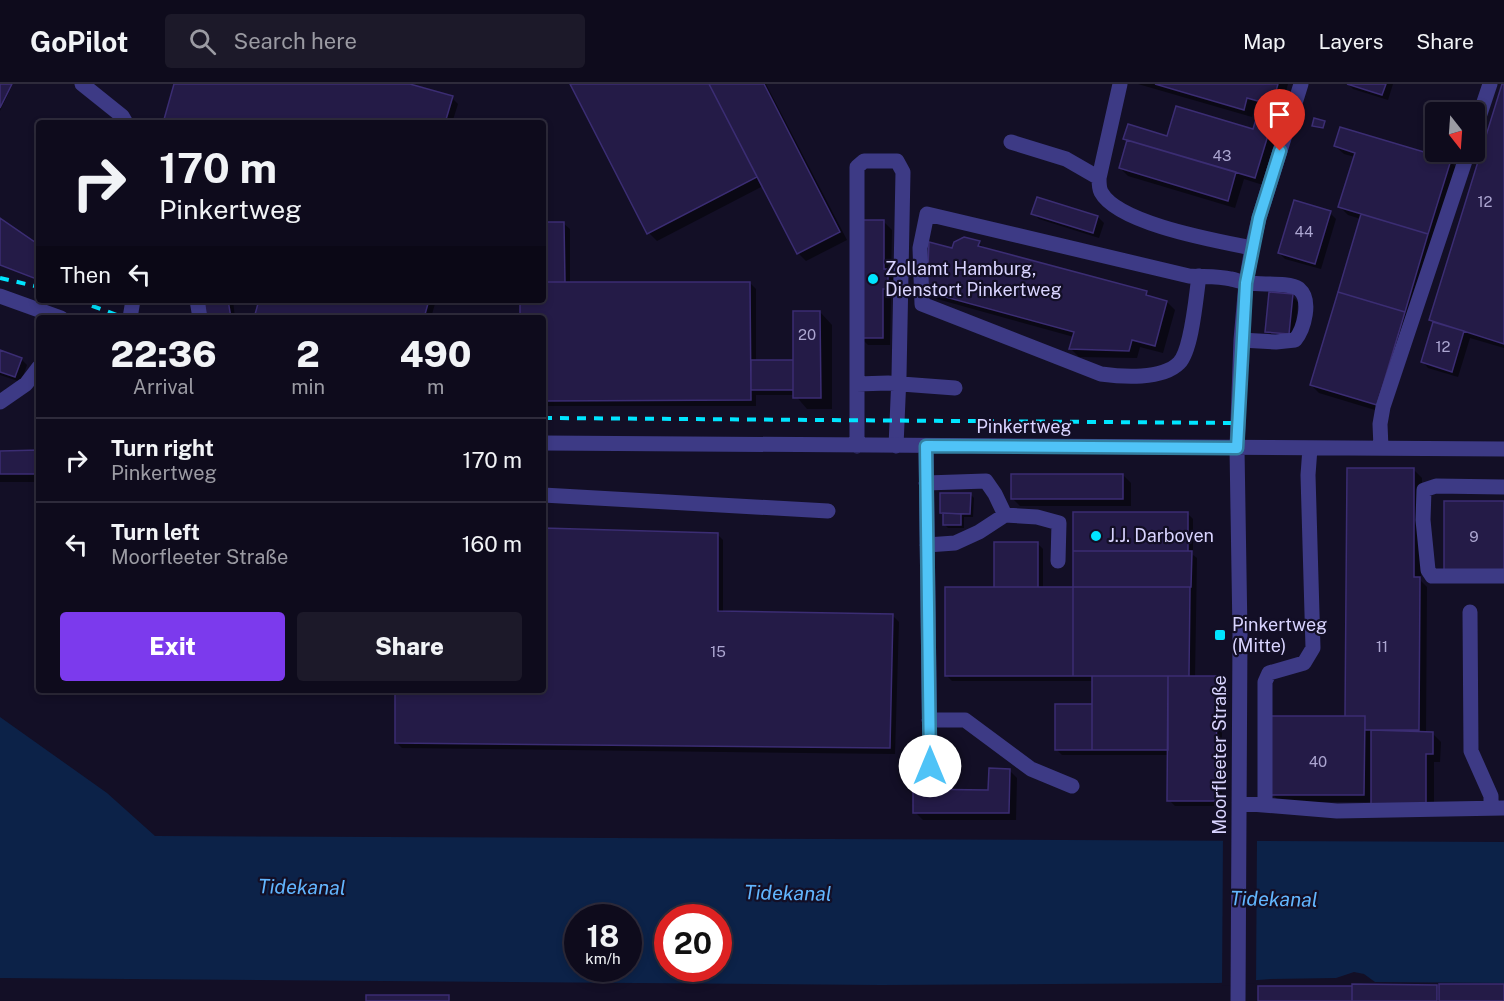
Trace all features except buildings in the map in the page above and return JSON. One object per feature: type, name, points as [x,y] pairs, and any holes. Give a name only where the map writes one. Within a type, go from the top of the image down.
[{"type":"street","points":[[82,84],[124,120]]},
{"type":"street","points":[[1120,84],[1099,178],[1101,192],[1117,208],[1162,227],[1252,248]]},
{"type":"street","name":"Moorfleeter Straße","points":[[1238,999],[1237,448],[1241,340],[1246,283],[1259,218],[1301,84]]},
{"type":"street","points":[[1484,102],[1490,84]]},
{"type":"street","points":[[1011,142],[1066,159],[1099,178]]},
{"type":"street","points":[[857,446],[856,167],[864,161],[897,161],[903,172],[896,446]]},
{"type":"street","points":[[1381,448],[1380,424],[1383,407],[1465,162]]},
{"type":"street","points":[[1199,276],[1189,343],[1179,363],[1164,372],[1124,378],[1101,374],[922,304],[920,248],[927,214],[1179,273],[1297,288],[1306,300],[1303,322],[1295,340],[1276,342],[1241,340]]},
{"type":"street","points":[[0,296],[50,315]]},
{"type":"street","points":[[3,398],[26,384],[36,371]]},
{"type":"street","points":[[857,384],[955,388]]},
{"type":"street","name":"Pinkertweg","points":[[546,443],[1504,449]]},
{"type":"street","points":[[926,446],[930,766]]},
{"type":"street","points":[[1265,805],[1265,682],[1269,673],[1304,663],[1313,648],[1308,475],[1310,448]]},
{"type":"street","points":[[926,483],[986,481],[996,494],[1005,515]]},
{"type":"street","points":[[1504,487],[1436,486],[1424,490],[1423,520],[1428,570],[1432,576],[1504,576]]},
{"type":"street","points":[[546,495],[828,511]]},
{"type":"street","points":[[927,545],[955,543],[979,532],[1005,515],[1037,517],[1059,523],[1058,561]]},
{"type":"street","points":[[1239,803],[1338,811],[1498,808],[1471,751],[1470,612]]},
{"type":"street","points":[[929,720],[965,720],[1031,769],[1072,786]]},
{"type":"water","name":"Tidekanal","points":[[0,717],[107,793],[155,836],[1504,842],[1504,983],[1375,982],[1364,974],[1354,972],[1336,978],[1219,983],[881,985],[0,978]]},
{"type":"pier","points":[[1223,838],[1257,838],[1256,983],[1222,986]]},
{"type":"railway","points":[[0,278],[36,286]]},
{"type":"railway","points":[[84,303],[117,315]]},
{"type":"railway","points":[[546,418],[1238,423]]},
{"type":"place","name":"Zollamt Hamburg, Dienstort Pinkertweg","points":[[873,279]]},
{"type":"place","name":"J.J. Darboven","points":[[1096,536]]},
{"type":"place","name":"Pinkertweg (Mitte)","points":[[1220,635]]},
{"type":"route","points":[[930,766],[926,446],[1237,448],[1241,340],[1246,283],[1259,218],[1280,151]]}]
